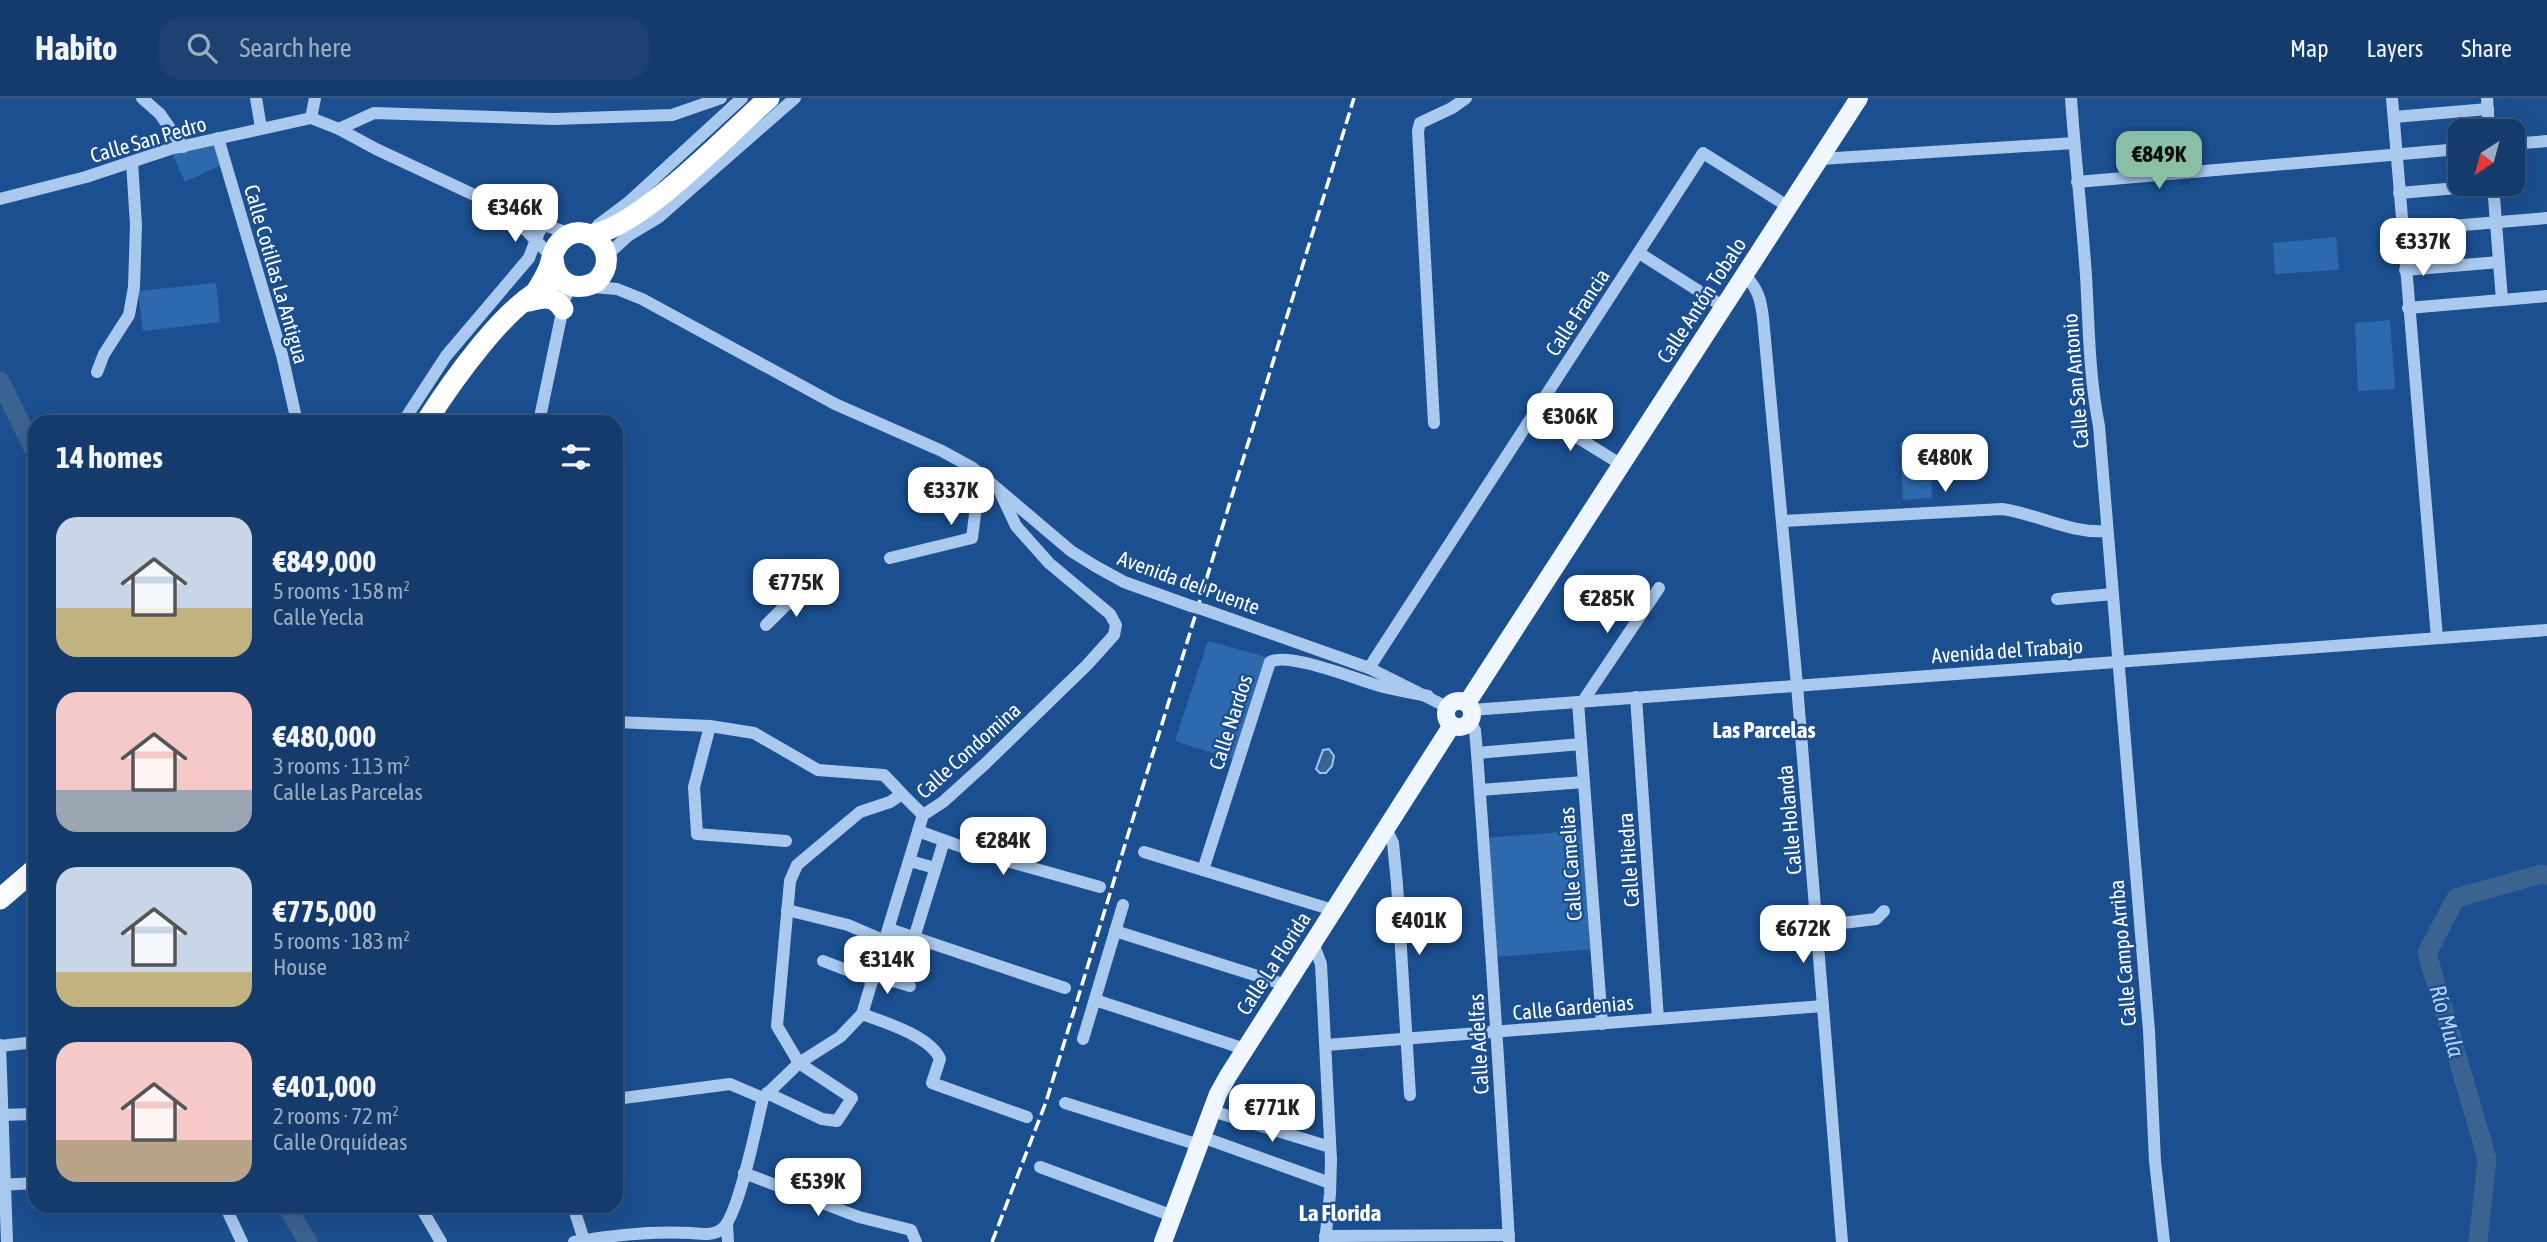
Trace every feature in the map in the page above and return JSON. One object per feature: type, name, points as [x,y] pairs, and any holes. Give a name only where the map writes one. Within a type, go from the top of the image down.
[{"type":"highway","points":[[431,415],[476,351],[530,297],[561,241],[579,234],[609,231],[638,212],[712,152],[769,98]]},
{"type":"highway","points":[[530,297],[552,286],[578,287],[597,281],[614,238],[638,212]]},
{"type":"highway","points":[[579,234],[601,244],[607,258]]},
{"type":"highway","points":[[553,258],[556,274],[578,287]]},
{"type":"highway","points":[[530,297],[553,298],[563,310]]},
{"type":"highway","points":[[0,899],[28,875]]},
{"type":"main road","name":"Calle Antón Tobalo","points":[[1461,713],[1859,98]]},
{"type":"main road","name":"Calle La Florida","points":[[1163,1242],[1218,1094],[1461,713]]},
{"type":"street","points":[[142,98],[160,114],[183,147]]},
{"type":"street","points":[[256,98],[261,128]]},
{"type":"street","points":[[315,98],[311,118],[528,220],[579,234],[597,226],[630,201],[742,98]]},
{"type":"street","points":[[339,129],[374,113],[554,119],[672,115],[721,98]]},
{"type":"street","points":[[607,258],[629,235],[659,217],[795,98]]},
{"type":"street","points":[[1434,423],[1418,131],[1420,123],[1452,108],[1466,98]]},
{"type":"street","name":"Calle San Antonio","points":[[2071,98],[2086,277],[2087,330],[2093,398],[2099,426],[2119,660]]},
{"type":"street","points":[[2392,98],[2437,638]]},
{"type":"street","points":[[2394,117],[2487,104]]},
{"type":"street","name":"Calle San Pedro","points":[[0,199],[86,177],[183,147],[311,118]]},
{"type":"street","name":"Calle Cotillas La Antigua","points":[[218,138],[282,355],[295,415]]},
{"type":"street","points":[[2525,143],[2547,142]]},
{"type":"street","points":[[1820,159],[2074,143]]},
{"type":"street","points":[[2077,182],[2448,150]]},
{"type":"street","name":"Calle Francia","points":[[1369,668],[1703,153],[1789,207]]},
{"type":"street","points":[[97,372],[104,354],[130,315],[134,287],[136,225],[132,162]]},
{"type":"street","points":[[2399,193],[2448,189]]},
{"type":"street","points":[[2494,196],[2502,300]]},
{"type":"street","points":[[498,204],[553,258]]},
{"type":"street","points":[[2402,230],[2547,218]]},
{"type":"street","points":[[408,415],[446,356],[529,258],[544,225]]},
{"type":"street","points":[[1639,253],[1724,307]]},
{"type":"street","name":"Avenida del Puente","points":[[607,258],[608,266],[616,278],[642,299]]},
{"type":"street","points":[[2405,270],[2499,262]]},
{"type":"street","name":"Calle Holanda","points":[[1745,275],[1755,285],[1761,297],[1797,685],[1842,1242]]},
{"type":"street","points":[[540,415],[563,310],[578,287]]},
{"type":"street","name":"Avenida del Puente","points":[[578,287],[606,287],[642,299],[835,404],[942,451],[973,468],[1070,551],[1124,582],[1369,668],[1461,713]]},
{"type":"street","points":[[2408,308],[2547,296]]},
{"type":"street","points":[[1536,412],[1622,465]]},
{"type":"street","points":[[890,558],[972,538],[977,499],[991,484]]},
{"type":"street","name":"Calle Condomina","points":[[765,1095],[799,1063],[840,1037],[862,1014],[923,816],[943,802],[986,763],[1114,635],[1116,625],[1110,614],[1041,554],[1016,526],[1001,494]]},
{"type":"street","points":[[1783,522],[2002,509],[2026,513],[2077,530],[2107,531]]},
{"type":"street","points":[[1581,702],[1659,588]]},
{"type":"street","points":[[766,625],[801,590]]},
{"type":"street","points":[[2057,599],[2113,593]]},
{"type":"street","name":"Avenida del Trabajo","points":[[1461,713],[2119,660],[2547,630]]},
{"type":"street","name":"Calle Nardos","points":[[1203,870],[1270,662],[1281,658],[1380,686],[1428,696]]},
{"type":"street","name":"Calle Campo Arriba","points":[[2119,660],[2149,1031],[2155,1161],[2164,1242]]},
{"type":"street","name":"Calle Hiedra","points":[[1636,697],[1658,1019]]},
{"type":"street","name":"Calle Camelias","points":[[1581,702],[1581,744],[1602,1024]]},
{"type":"street","name":"Calle Adelfas","points":[[1461,713],[1475,730],[1498,1032],[1509,1239]]},
{"type":"street","points":[[623,722],[710,726],[754,733],[818,770],[884,775],[923,816]]},
{"type":"street","points":[[710,726],[694,787],[697,834],[786,841]]},
{"type":"street","points":[[1477,753],[1581,744]]},
{"type":"street","points":[[1480,790],[1584,782]]},
{"type":"street","points":[[623,1098],[730,1084],[765,1095],[822,1119],[837,1121],[852,1098],[799,1063],[778,1026],[790,881],[797,865],[860,813],[902,794]]},
{"type":"street","points":[[1385,829],[1393,843],[1410,1096]]},
{"type":"street","points":[[918,831],[1100,887]]},
{"type":"street","points":[[914,938],[944,841]]},
{"type":"street","points":[[1144,852],[1334,911]]},
{"type":"street","points":[[910,861],[935,869]]},
{"type":"street","points":[[1083,1039],[1122,905]]},
{"type":"street","points":[[788,910],[887,935],[914,938],[1065,988]]},
{"type":"street","points":[[1816,926],[1876,919],[1884,911]]},
{"type":"street","points":[[1115,931],[1286,985]]},
{"type":"street","points":[[1313,943],[1321,964],[1330,1147],[1325,1239],[1509,1239]]},
{"type":"street","points":[[823,961],[910,986]]},
{"type":"street","points":[[1095,1000],[1245,1049]]},
{"type":"street","name":"Calle Gardenias","points":[[1325,1045],[1823,1006]]},
{"type":"street","points":[[862,1014],[902,1030],[937,1051],[940,1059],[932,1083],[1027,1117]]},
{"type":"street","points":[[7,1242],[0,1045],[28,1043]]},
{"type":"street","points":[[727,1242],[727,1223],[765,1095]]},
{"type":"street","points":[[1065,1103],[1200,1141],[1330,1183]]},
{"type":"street","points":[[1212,1111],[1330,1147]]},
{"type":"street","points":[[1,1115],[28,1114]]},
{"type":"street","points":[[1040,1167],[1172,1216]]},
{"type":"street","points":[[744,1173],[859,1217],[911,1230],[916,1242]]},
{"type":"street","points":[[3,1184],[28,1183]]},
{"type":"street","points":[[228,1213],[242,1242]]},
{"type":"street","points":[[424,1213],[441,1242]]},
{"type":"street","points":[[574,1213],[579,1241],[668,1232],[712,1234],[727,1223]]},
{"type":"shaded area","points":[[218,138],[225,163],[185,182],[170,149]]},
{"type":"shaded area","points":[[2336,237],[2339,270],[2275,274],[2273,243]]},
{"type":"shaded area","points":[[216,283],[220,322],[143,331],[138,291]]},
{"type":"shaded area","points":[[2390,320],[2395,389],[2358,391],[2355,323]]},
{"type":"shaded area","points":[[1929,440],[1932,498],[1903,500],[1900,442]]},
{"type":"shaded area","points":[[1208,641],[1274,659],[1238,761],[1175,741]]},
{"type":"shaded area","points":[[1329,749],[1334,756],[1332,766],[1326,773],[1320,773],[1316,769],[1323,750]]},
{"type":"shaded area","points":[[1587,830],[1596,949],[1493,957],[1484,838]]},
{"type":"waterway","name":"Río Mula","points":[[0,381],[28,438]]},
{"type":"waterway","name":"Río Mula","points":[[2478,1242],[2487,1159],[2427,953],[2456,898],[2542,874],[2547,875]]},
{"type":"waterway","name":"Río Mula","points":[[290,1213],[308,1242]]},
{"type":"railway","points":[[992,1242],[1046,1102],[1354,98]]},
{"type":"district","name":"Las Parcelas","points":[[1764,730]]},
{"type":"district","name":"La Florida","points":[[1340,1213]]}]
